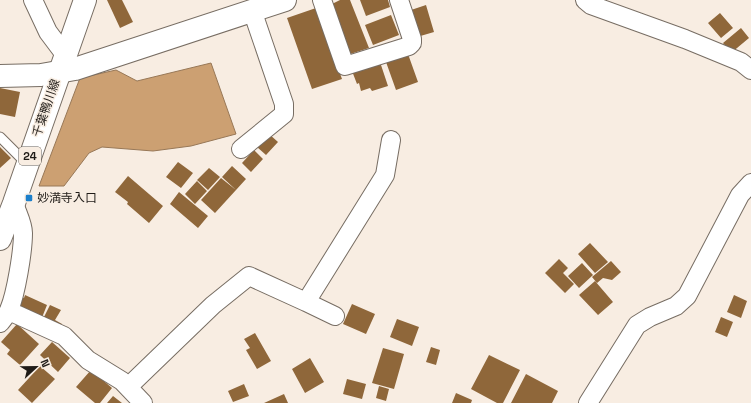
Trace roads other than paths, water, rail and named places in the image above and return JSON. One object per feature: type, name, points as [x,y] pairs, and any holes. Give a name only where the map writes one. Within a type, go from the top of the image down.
[{"type":"street","points":[[33,0],[62,64],[75,69],[285,0]]},
{"type":"street","name":"千葉鴨川線","points":[[0,239],[85,0]]},
{"type":"street","points":[[322,0],[345,66],[409,46],[412,43],[399,0]]},
{"type":"street","points":[[585,0],[591,5],[748,61]]},
{"type":"street","points":[[241,149],[284,114],[284,104],[252,10]]},
{"type":"street","points":[[0,76],[41,75],[62,64]]},
{"type":"street","points":[[306,302],[385,175],[391,140]]},
{"type":"street","points":[[588,403],[637,325],[650,317],[676,306],[687,296],[740,195],[751,183]]},
{"type":"street","points":[[14,203],[21,222],[23,233],[18,272],[4,317],[64,336],[88,360],[122,381],[143,403]]},
{"type":"street","points":[[128,387],[213,305],[250,276],[335,316]]},
{"type":"lane","points":[[0,136],[27,164]]},
{"type":"place","name":"妙満寺入口","points":[[29,198]]}]
